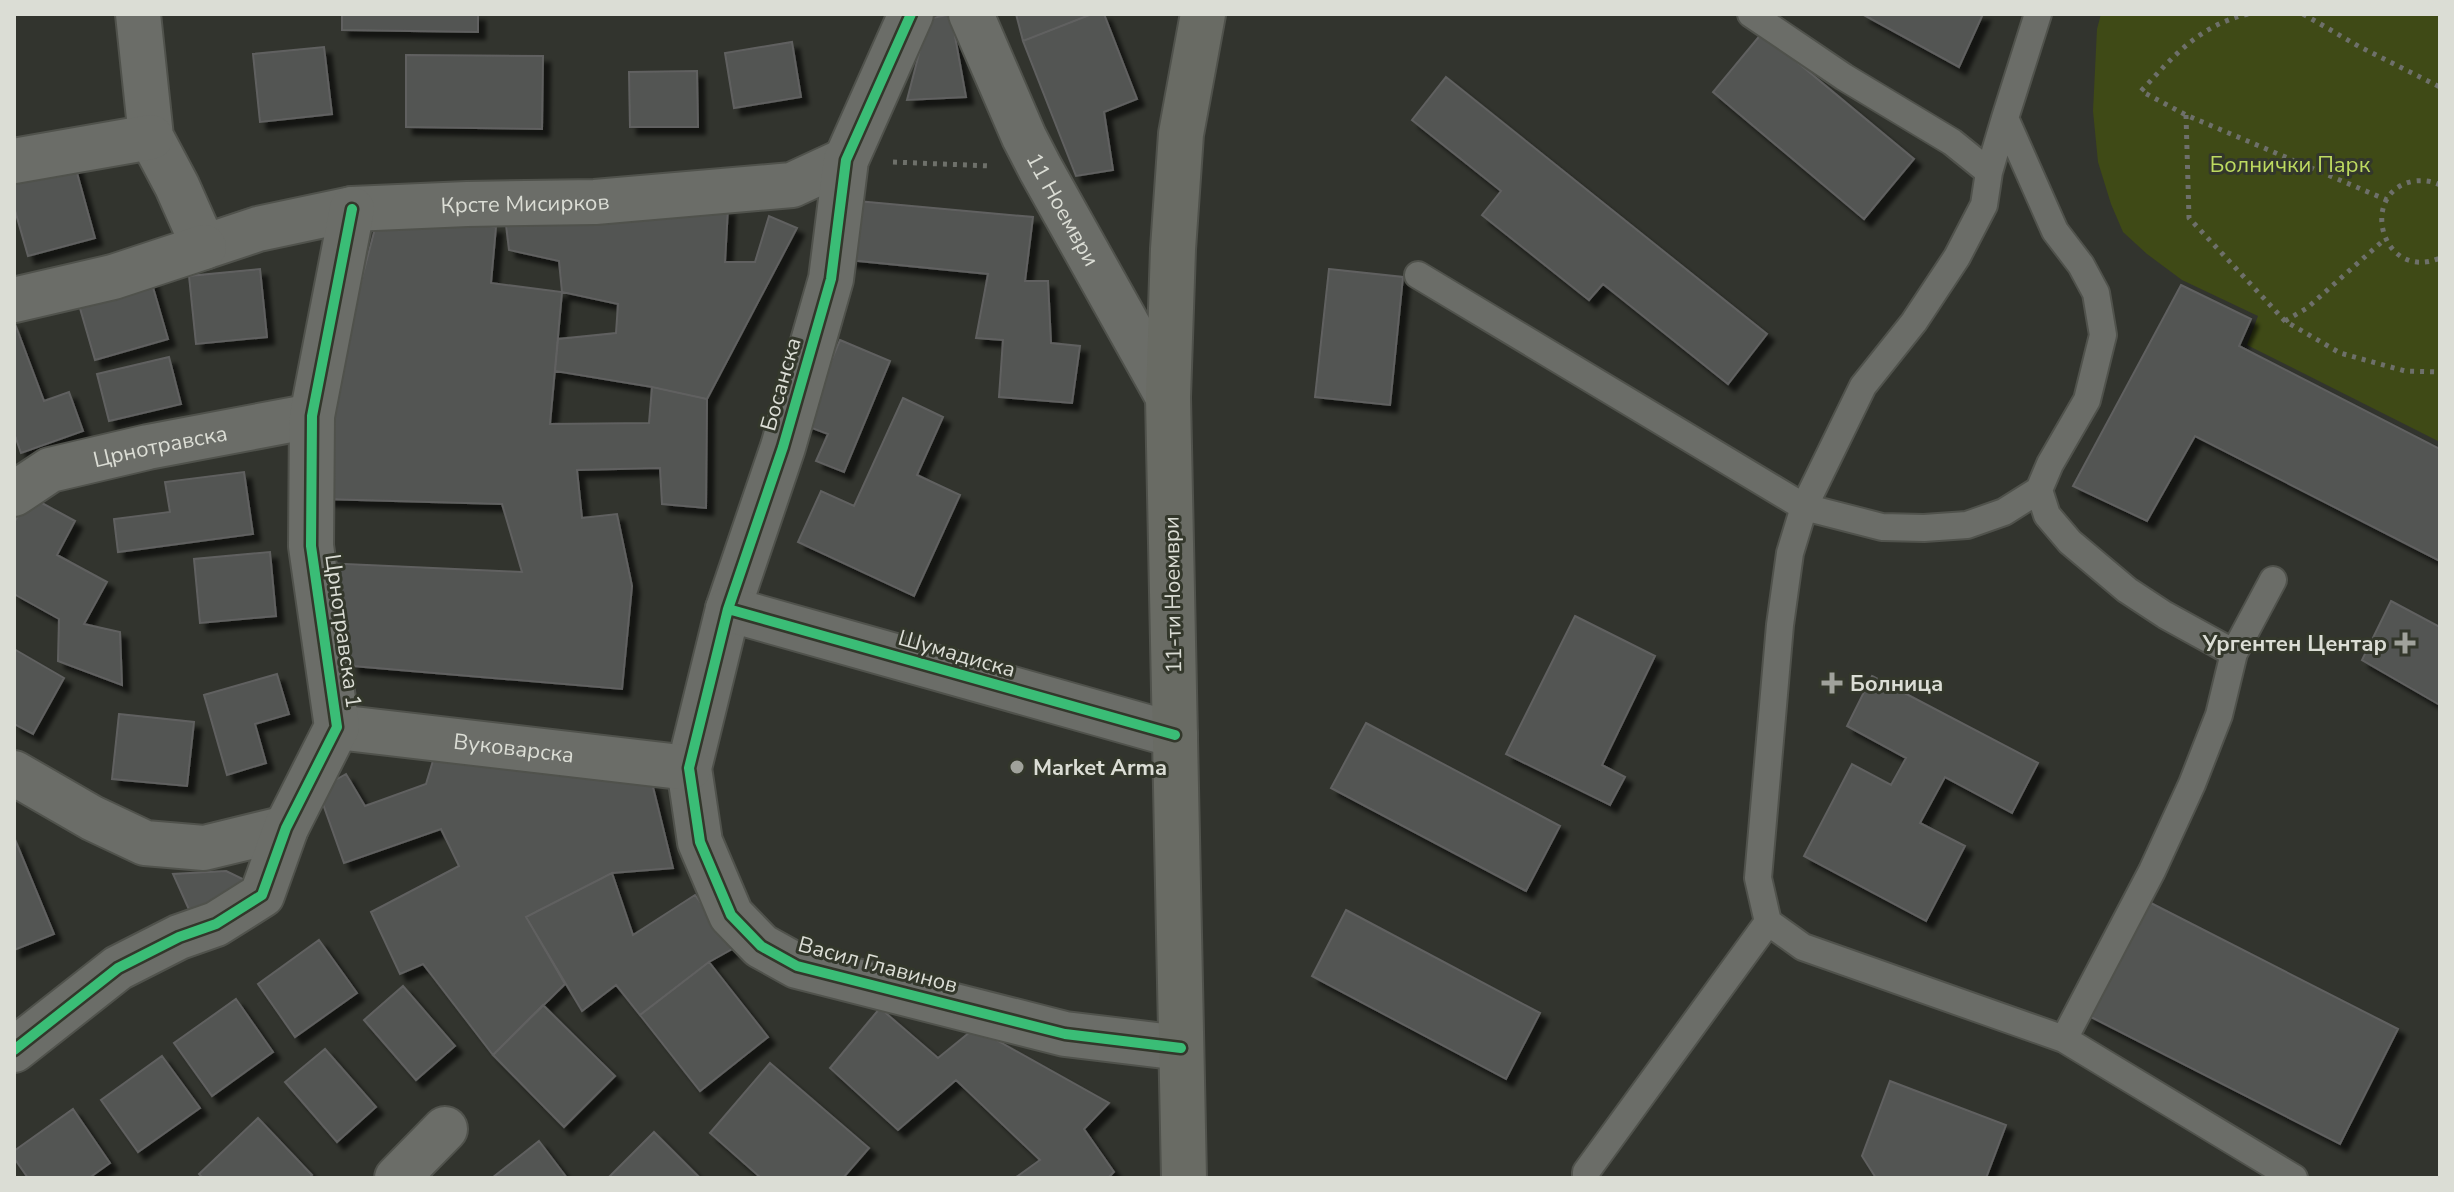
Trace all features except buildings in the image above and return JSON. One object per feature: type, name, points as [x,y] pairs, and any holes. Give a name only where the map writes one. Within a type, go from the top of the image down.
[{"type":"main road","name":"11-ти Ноември","points":[[1184,1178],[1168,397],[1181,134],[1203,14]]},
{"type":"street","points":[[138,14],[151,137],[204,247]]},
{"type":"street","name":"Босанска","points":[[689,768],[728,609],[783,447],[831,279],[846,160],[911,14]]},
{"type":"street","name":"11 Ноември","points":[[971,14],[1024,137],[1168,397]]},
{"type":"street","points":[[14,161],[151,137]]},
{"type":"street","name":"Крсте Мисирков","points":[[14,300],[113,277],[258,229],[352,209],[595,202],[792,185],[846,160]]},
{"type":"street","name":"Црнотравска 1","points":[[14,1050],[118,968],[179,937],[216,924],[262,895],[286,828],[337,727],[311,546],[312,416],[352,209]]},
{"type":"street","name":"Црнотравска","points":[[14,494],[50,470],[148,447],[312,416]]},
{"type":"street","name":"Шумадиска","points":[[728,609],[1175,735]]},
{"type":"street","name":"Вуковарска","points":[[337,727],[689,768]]},
{"type":"street","name":"Васил Главинов","points":[[689,768],[700,842],[731,915],[761,946],[797,966],[1065,1034],[1181,1048]]},
{"type":"street","points":[[14,773],[92,818],[145,843],[204,848],[286,828]]},
{"type":"street","points":[[397,1178],[445,1129]]},
{"type":"lane","points":[[1751,14],[1844,77],[1952,142],[1989,172]]},
{"type":"lane","points":[[2038,14],[1989,172],[1984,205],[1957,257],[1914,322],[1863,386],[1804,507],[1790,553],[1780,625],[1758,878],[1768,922],[1803,947],[2064,1039],[2294,1178]]},
{"type":"lane","points":[[1418,275],[1804,507],[1882,527],[1967,525],[2004,512],[2039,490],[2050,464],[2087,400],[2103,335],[2096,293],[2081,265],[2055,231],[2005,118]]},
{"type":"lane","points":[[2039,490],[2047,515],[2070,542],[2127,590],[2234,653]]},
{"type":"lane","points":[[2064,1039],[2152,871],[2192,784],[2219,715],[2234,653],[2273,580]]},
{"type":"lane","points":[[1586,1178],[1586,1172],[1768,922]]},
{"type":"path","points":[[2248,14],[2226,19],[2183,46],[2141,91],[2186,115],[2387,200]]},
{"type":"path","points":[[2303,14],[2440,87]]},
{"type":"path","points":[[2186,115],[2189,218],[2285,321],[2340,353],[2405,371],[2440,372]]},
{"type":"path","points":[[846,160],[1040,168]]},
{"type":"path","points":[[2440,185],[2420,181],[2407,183],[2396,190],[2387,200],[2381,226],[2385,239],[2404,259],[2417,262],[2440,258]]},
{"type":"path","points":[[2285,321],[2307,308],[2385,239]]},
{"type":"green space","name":"Болнички Парк","points":[[2101,14],[2440,14],[2440,442],[2247,345],[2258,316],[2182,280],[2123,232],[2098,162],[2093,111],[2097,29]]},
{"type":"cycle path","points":[[911,14],[846,160],[831,279],[783,447],[728,609],[689,768],[700,842],[731,915],[761,946],[797,966],[1065,1034],[1181,1048]]},
{"type":"cycle path","points":[[14,1050],[118,968],[179,937],[216,924],[262,895],[286,828],[337,727],[311,546],[312,416],[352,209]]},
{"type":"cycle path","points":[[728,609],[1175,735]]},
{"type":"place","name":"Ургентен Центар","points":[[2405,643]]},
{"type":"place","name":"Болница","points":[[1832,683]]},
{"type":"place","name":"Market Arma","points":[[1017,767]]}]
